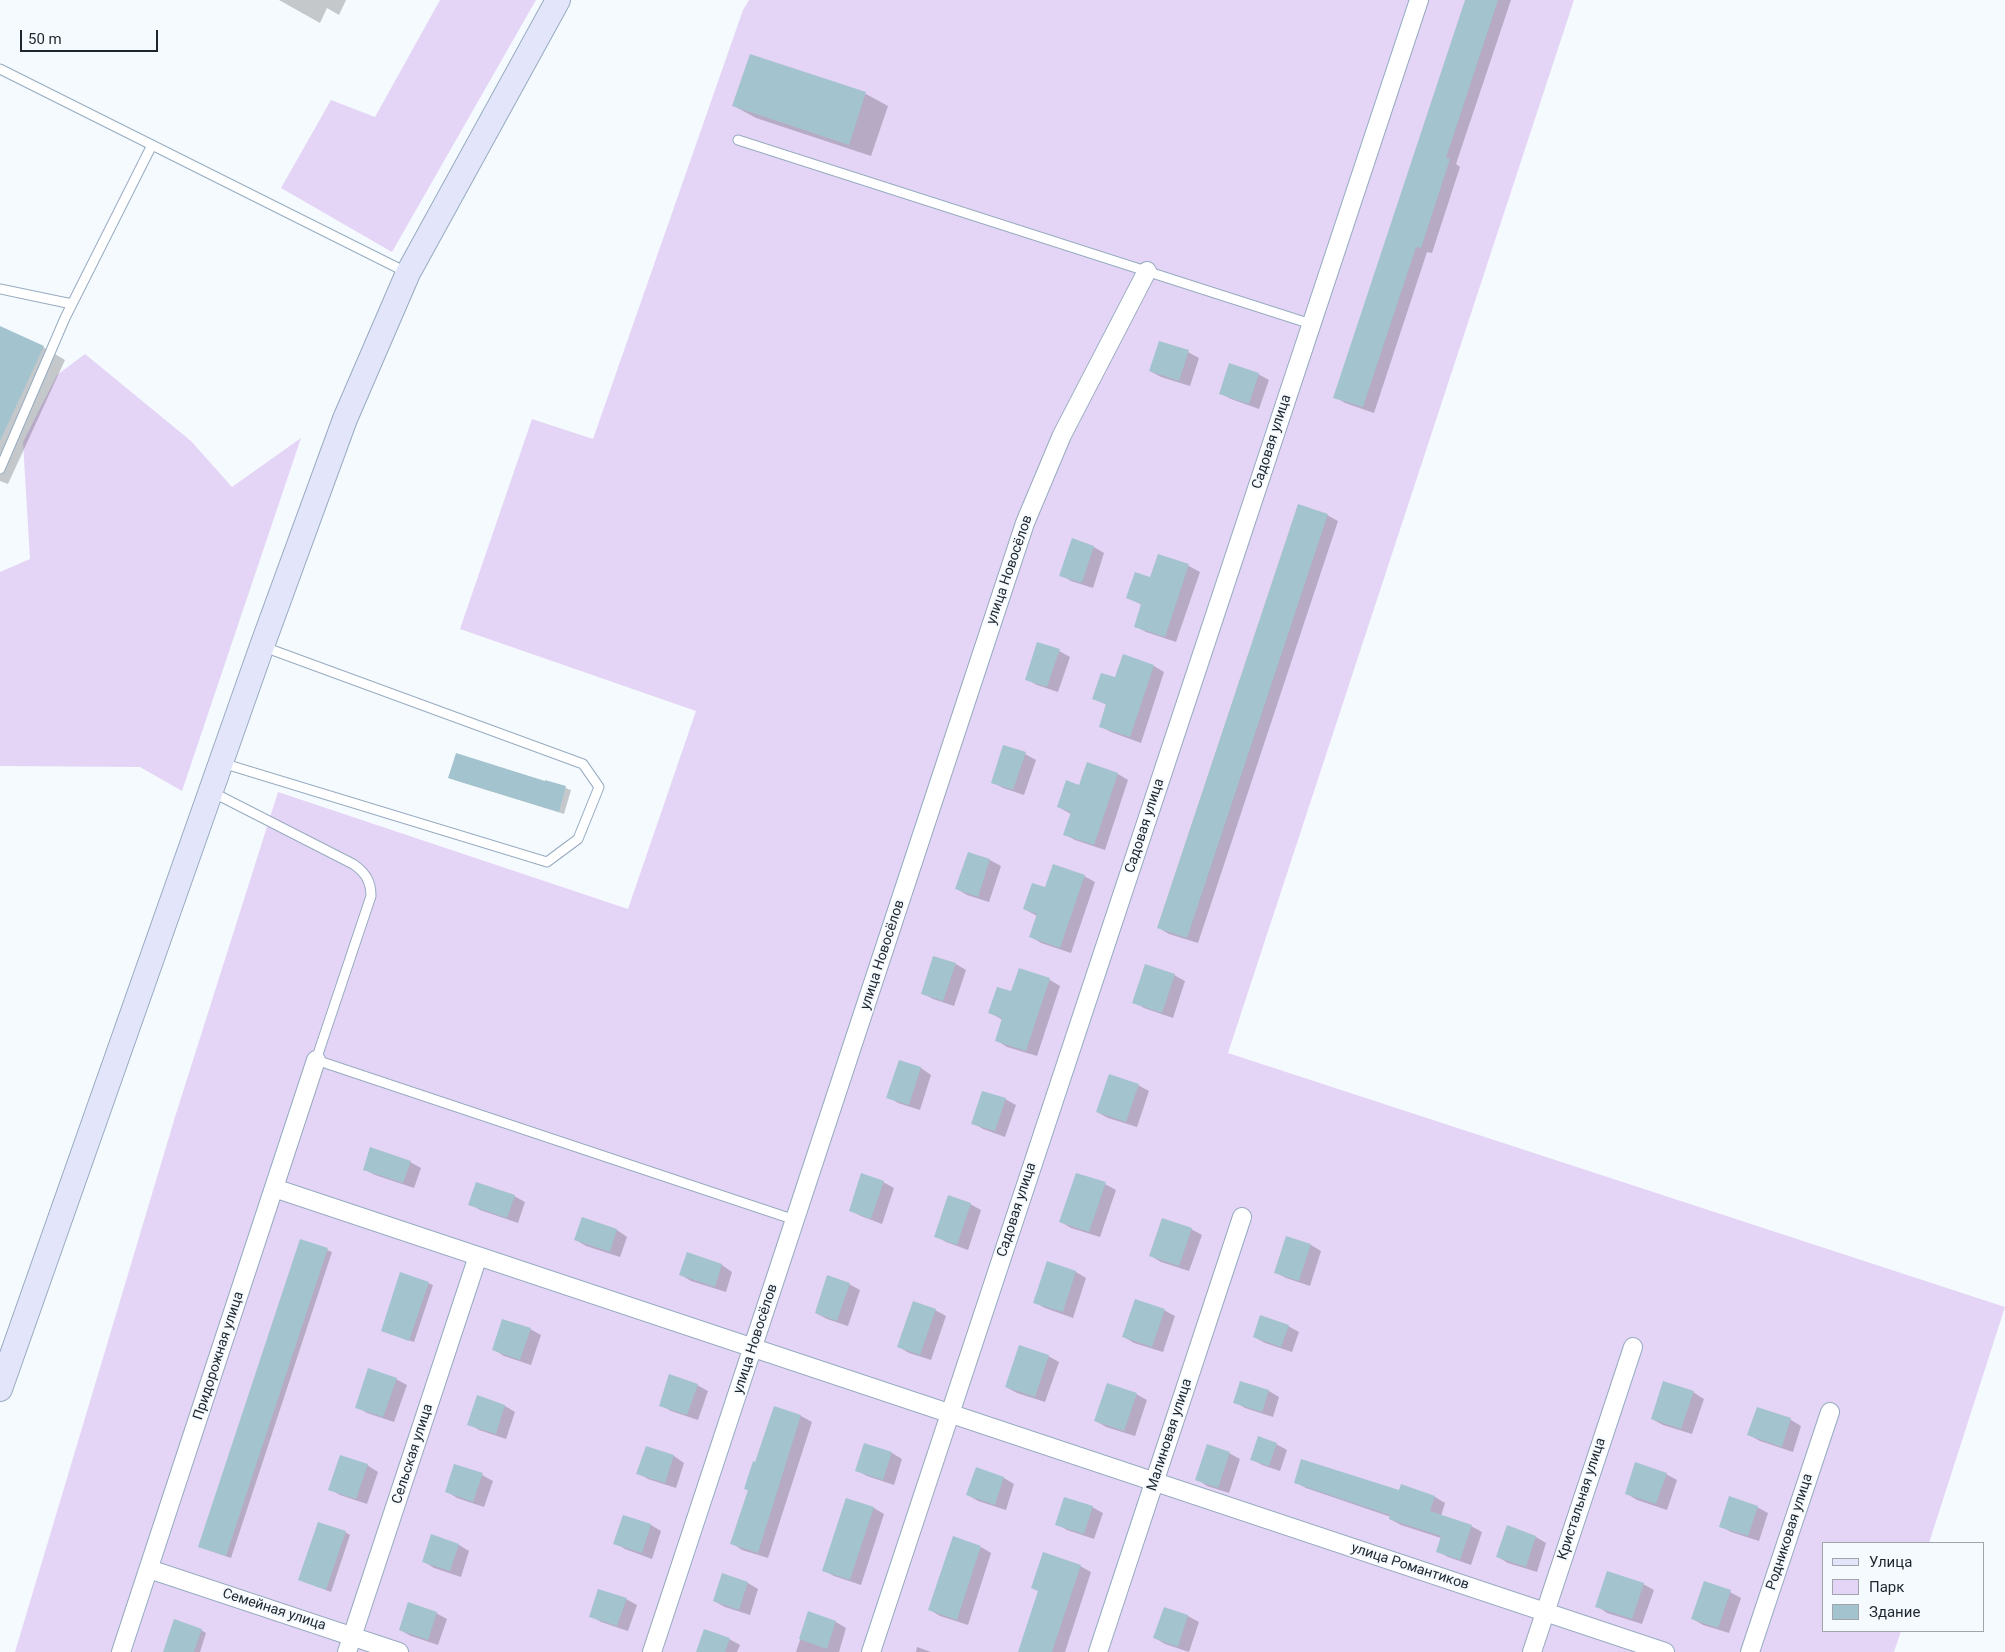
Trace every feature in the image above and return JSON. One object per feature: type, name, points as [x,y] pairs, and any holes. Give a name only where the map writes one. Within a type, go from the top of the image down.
[{"type":"main road","points":[[0,1389],[262,646],[345,419],[408,273],[558,0]]},
{"type":"street","name":"Садовая улица","points":[[871,1652],[1419,0]]},
{"type":"street","name":"улица Новосёлов","points":[[652,1652],[1025,523],[1062,435],[1148,271]]},
{"type":"street","name":"Придорожная улица","points":[[121,1652],[316,1060]]},
{"type":"street","name":"улица Романтиков","points":[[274,1188],[1665,1652]]},
{"type":"street","name":"Малиновая улица","points":[[1098,1652],[1242,1217]]},
{"type":"street","name":"Сельская улица","points":[[350,1644],[478,1256]]},
{"type":"street","name":"Кристальная улица","points":[[1532,1652],[1633,1347]]},
{"type":"street","name":"Родниковая улица","points":[[1750,1652],[1830,1412]]},
{"type":"street","name":"Семейная улица","points":[[149,1569],[350,1644],[399,1652]]},
{"type":"lane","points":[[0,69],[408,273]]},
{"type":"lane","points":[[738,140],[1311,324]]},
{"type":"lane","points":[[0,468],[72,304],[152,145]]},
{"type":"lane","points":[[0,289],[72,304]]},
{"type":"lane","points":[[222,763],[547,862],[578,839],[599,787],[584,764],[262,646]]},
{"type":"lane","points":[[212,792],[353,864],[361,869],[371,886],[370,896],[316,1060],[795,1220]]},
{"type":"green space","points":[[440,0],[536,0],[392,252],[281,188],[331,100],[375,117]]},
{"type":"green space","points":[[749,0],[1574,0],[1228,1053],[2005,1307],[1929,1542],[1822,1542],[1822,1632],[1901,1632],[1894,1652],[15,1652],[175,1117],[278,792],[628,909],[696,711],[460,629],[532,419],[593,439],[743,10]]},
{"type":"green space","points":[[85,354],[191,441],[232,487],[301,438],[182,791],[140,767],[0,766],[0,572],[30,559],[23,442],[57,375]]},
{"type":"building","points":[[1465,0],[1498,0],[1446,158],[1450,159],[1421,248],[1416,247],[1363,407],[1333,398]]},
{"type":"building","points":[[750,54],[866,92],[849,145],[732,106]]},
{"type":"building","points":[[0,326],[44,346],[0,441]]},
{"type":"building","points":[[1159,341],[1189,350],[1179,381],[1149,371]]},
{"type":"building","points":[[1229,363],[1259,373],[1249,404],[1219,394]]},
{"type":"building","points":[[1298,504],[1328,514],[1187,938],[1157,928]]},
{"type":"building","points":[[1072,538],[1094,546],[1082,583],[1059,576]]},
{"type":"building","points":[[1158,554],[1189,564],[1165,637],[1134,627],[1141,604],[1126,598],[1135,572],[1150,577]]},
{"type":"building","points":[[1037,642],[1060,649],[1047,687],[1025,680]]},
{"type":"building","points":[[1123,654],[1154,665],[1130,737],[1099,727],[1106,704],[1092,699],[1101,673],[1115,677]]},
{"type":"building","points":[[1003,745],[1026,752],[1013,790],[991,783]]},
{"type":"building","points":[[456,753],[566,786],[559,812],[448,778]]},
{"type":"building","points":[[1087,762],[1118,773],[1094,845],[1063,835],[1071,812],[1057,807],[1066,780],[1079,785]]},
{"type":"building","points":[[968,852],[990,859],[978,897],[955,889]]},
{"type":"building","points":[[1053,864],[1085,875],[1060,948],[1029,937],[1037,914],[1023,909],[1032,883],[1045,887]]},
{"type":"building","points":[[933,956],[956,963],[943,1001],[921,994]]},
{"type":"building","points":[[1145,964],[1175,974],[1162,1013],[1132,1003]]},
{"type":"building","points":[[1019,968],[1050,978],[1026,1051],[995,1041],[1002,1018],[988,1013],[997,987],[1011,991]]},
{"type":"building","points":[[899,1060],[921,1067],[909,1105],[886,1098]]},
{"type":"building","points":[[1109,1074],[1139,1084],[1126,1122],[1096,1112]]},
{"type":"building","points":[[982,1091],[1006,1098],[995,1131],[971,1124]]},
{"type":"building","points":[[370,1147],[411,1161],[403,1183],[363,1170]]},
{"type":"building","points":[[861,1173],[884,1181],[871,1219],[849,1211]]},
{"type":"building","points":[[1076,1173],[1106,1182],[1089,1232],[1059,1222]]},
{"type":"building","points":[[476,1182],[515,1195],[507,1218],[468,1205]]},
{"type":"building","points":[[948,1195],[971,1203],[957,1245],[934,1237]]},
{"type":"building","points":[[582,1217],[617,1229],[610,1252],[574,1240]]},
{"type":"building","points":[[1162,1218],[1192,1228],[1179,1266],[1149,1256]]},
{"type":"building","points":[[1286,1236],[1311,1244],[1299,1281],[1274,1273]]},
{"type":"building","points":[[300,1239],[328,1248],[226,1556],[198,1547]]},
{"type":"building","points":[[687,1252],[722,1264],[715,1287],[679,1275]]},
{"type":"building","points":[[1047,1261],[1076,1271],[1063,1312],[1033,1303]]},
{"type":"building","points":[[400,1272],[429,1282],[409,1341],[381,1331]]},
{"type":"building","points":[[827,1275],[850,1283],[837,1321],[815,1313]]},
{"type":"building","points":[[1135,1299],[1165,1309],[1152,1347],[1122,1337]]},
{"type":"building","points":[[913,1301],[936,1309],[920,1355],[897,1347]]},
{"type":"building","points":[[1260,1315],[1289,1325],[1281,1347],[1253,1337]]},
{"type":"building","points":[[502,1319],[531,1328],[520,1360],[492,1350]]},
{"type":"building","points":[[1019,1345],[1049,1355],[1035,1397],[1005,1387]]},
{"type":"building","points":[[368,1368],[397,1378],[383,1417],[355,1408]]},
{"type":"building","points":[[669,1374],[698,1384],[687,1415],[659,1406]]},
{"type":"building","points":[[1240,1381],[1269,1390],[1262,1412],[1233,1403]]},
{"type":"building","points":[[1663,1381],[1694,1391],[1681,1429],[1651,1419]]},
{"type":"building","points":[[1107,1383],[1137,1393],[1124,1431],[1094,1421]]},
{"type":"building","points":[[477,1395],[505,1405],[496,1434],[467,1425]]},
{"type":"building","points":[[774,1406],[801,1415],[758,1553],[730,1544],[748,1490],[744,1489]]},
{"type":"building","points":[[1757,1407],[1791,1418],[1782,1447],[1747,1435]]},
{"type":"building","points":[[1258,1436],[1277,1443],[1269,1466],[1250,1460]]},
{"type":"building","points":[[864,1443],[892,1452],[883,1480],[855,1471]]},
{"type":"building","points":[[1207,1444],[1230,1452],[1218,1488],[1195,1480]]},
{"type":"building","points":[[646,1446],[674,1455],[665,1483],[636,1474]]},
{"type":"building","points":[[340,1455],[368,1464],[356,1499],[328,1490]]},
{"type":"building","points":[[1301,1459],[1399,1490],[1401,1484],[1435,1496],[1430,1511],[1472,1525],[1460,1560],[1436,1552],[1441,1536],[1389,1519],[1390,1515],[1294,1483]]},
{"type":"building","points":[[1635,1462],[1667,1473],[1656,1504],[1625,1494]]},
{"type":"building","points":[[454,1464],[483,1473],[473,1502],[445,1492]]},
{"type":"building","points":[[976,1467],[1004,1477],[995,1505],[966,1495]]},
{"type":"building","points":[[1729,1496],[1758,1506],[1748,1536],[1719,1527]]},
{"type":"building","points":[[1064,1497],[1093,1506],[1084,1534],[1055,1525]]},
{"type":"building","points":[[846,1498],[874,1507],[850,1580],[822,1571]]},
{"type":"building","points":[[623,1515],[651,1524],[642,1553],[613,1544]]},
{"type":"building","points":[[318,1522],[346,1531],[326,1590],[298,1580]]},
{"type":"building","points":[[1507,1525],[1536,1536],[1526,1567],[1496,1557]]},
{"type":"building","points":[[431,1534],[459,1544],[450,1571],[422,1562]]},
{"type":"building","points":[[953,1536],[981,1546],[957,1620],[928,1610]]},
{"type":"building","points":[[1043,1552],[1081,1565],[1052,1652],[1018,1652],[1038,1591],[1031,1588]]},
{"type":"building","points":[[1607,1571],[1644,1583],[1632,1619],[1595,1607]]},
{"type":"building","points":[[722,1573],[748,1582],[739,1610],[713,1601]]},
{"type":"building","points":[[1704,1581],[1731,1590],[1718,1628],[1691,1619]]},
{"type":"building","points":[[598,1589],[627,1598],[617,1626],[589,1617]]},
{"type":"building","points":[[408,1602],[437,1612],[428,1640],[399,1630]]},
{"type":"building","points":[[1164,1607],[1188,1615],[1178,1647],[1153,1638]]},
{"type":"building","points":[[808,1611],[836,1621],[827,1649],[799,1639]]},
{"type":"building","points":[[174,1619],[202,1629],[194,1652],[163,1652]]},
{"type":"building","points":[[704,1629],[730,1638],[725,1652],[696,1652]]}]
